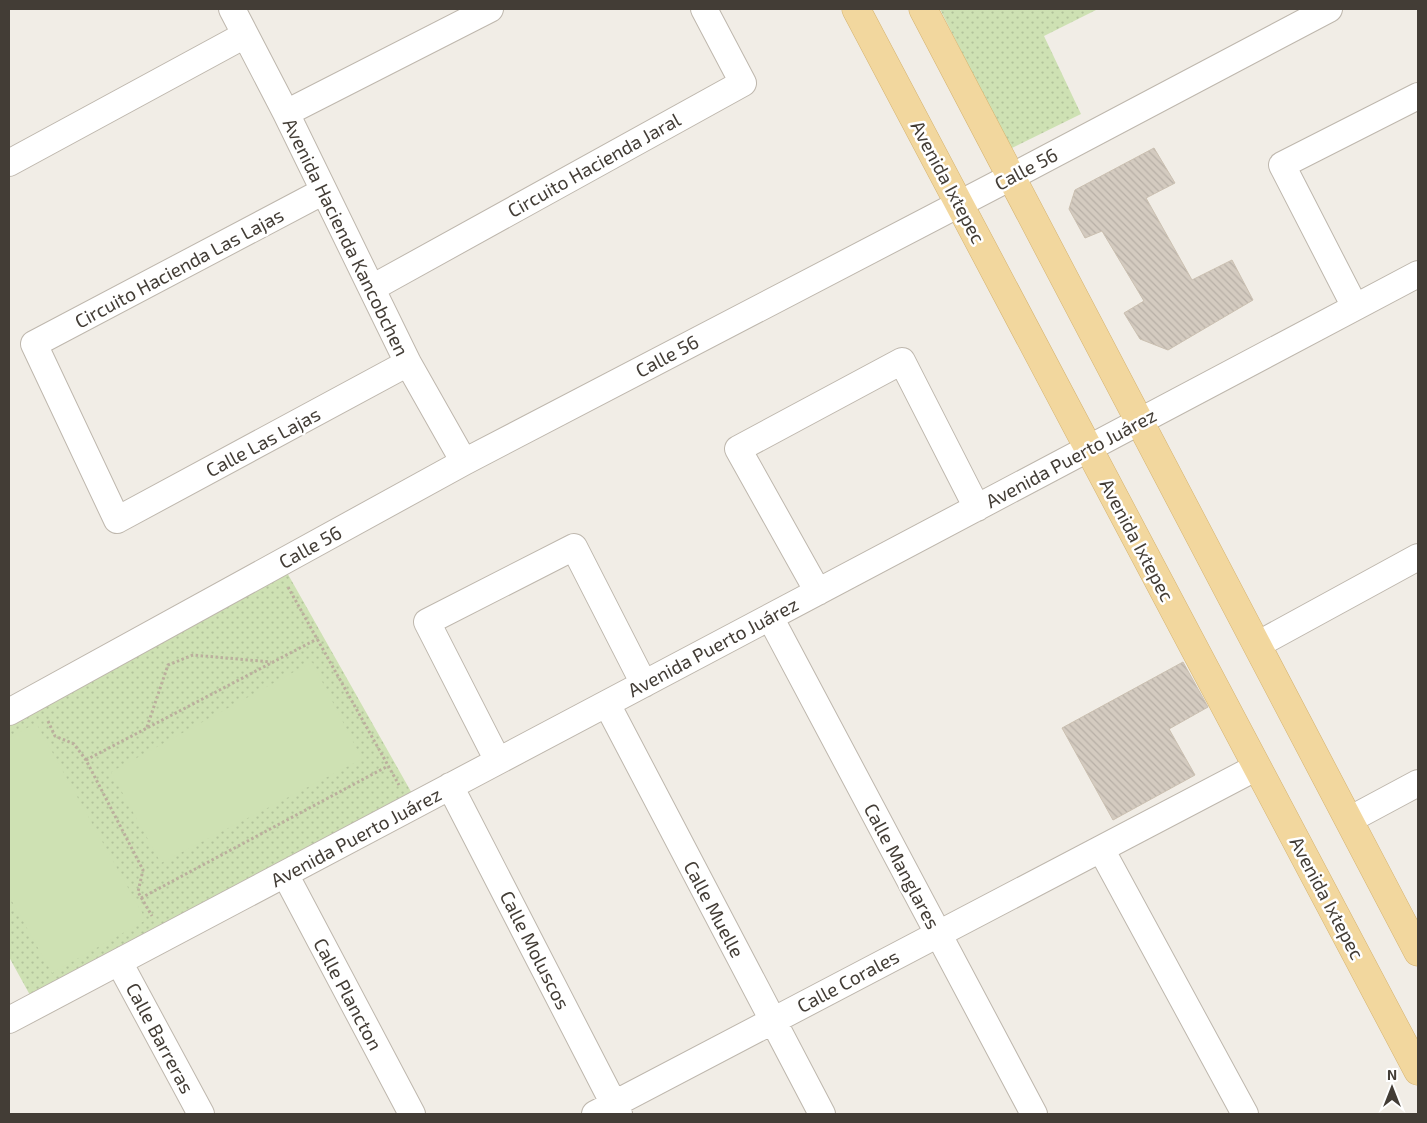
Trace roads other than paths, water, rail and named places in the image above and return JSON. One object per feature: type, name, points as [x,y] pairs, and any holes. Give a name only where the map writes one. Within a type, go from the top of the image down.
[{"type":"main road","name":"Avenida Ixtepec","points":[[856,9],[1418,1071]]},
{"type":"main road","points":[[923,9],[1418,952]]},
{"type":"street","name":"Avenida Hacienda Kancobchen","points":[[232,9],[286,113],[408,363],[464,462]]},
{"type":"street","points":[[286,113],[490,9]]},
{"type":"street","name":"Circuito Hacienda Jaral","points":[[372,288],[743,83],[704,9]]},
{"type":"street","name":"Calle 56","points":[[9,712],[464,462],[1330,9]]},
{"type":"street","points":[[9,163],[246,35]]},
{"type":"street","points":[[1356,307],[1282,165],[1418,96]]},
{"type":"street","name":"Circuito Hacienda Las Lajas","points":[[117,520],[34,344],[324,191]]},
{"type":"street","name":"Avenida Puerto Juárez","points":[[9,1020],[1418,274]]},
{"type":"street","points":[[818,592],[738,449],[902,361],[977,508]]},
{"type":"street","name":"Calle Las Lajas","points":[[117,520],[408,363]]},
{"type":"street","points":[[498,761],[427,622],[574,547],[644,684]]},
{"type":"street","points":[[1257,645],[1418,556]]},
{"type":"street","name":"Calle Manglares","points":[[770,617],[1034,1114]]},
{"type":"street","name":"Calle Muelle","points":[[607,704],[822,1114]]},
{"type":"street","name":"Calle Corales","points":[[610,1111],[773,1021],[1257,767]]},
{"type":"street","points":[[1349,820],[1418,783]]},
{"type":"street","name":"Calle Moluscos","points":[[450,786],[610,1111]]},
{"type":"street","points":[[1101,849],[1245,1114]]},
{"type":"street","name":"Calle Plancton","points":[[284,874],[412,1114]]},
{"type":"street","name":"Calle Barreras","points":[[119,962],[201,1114]]}]
